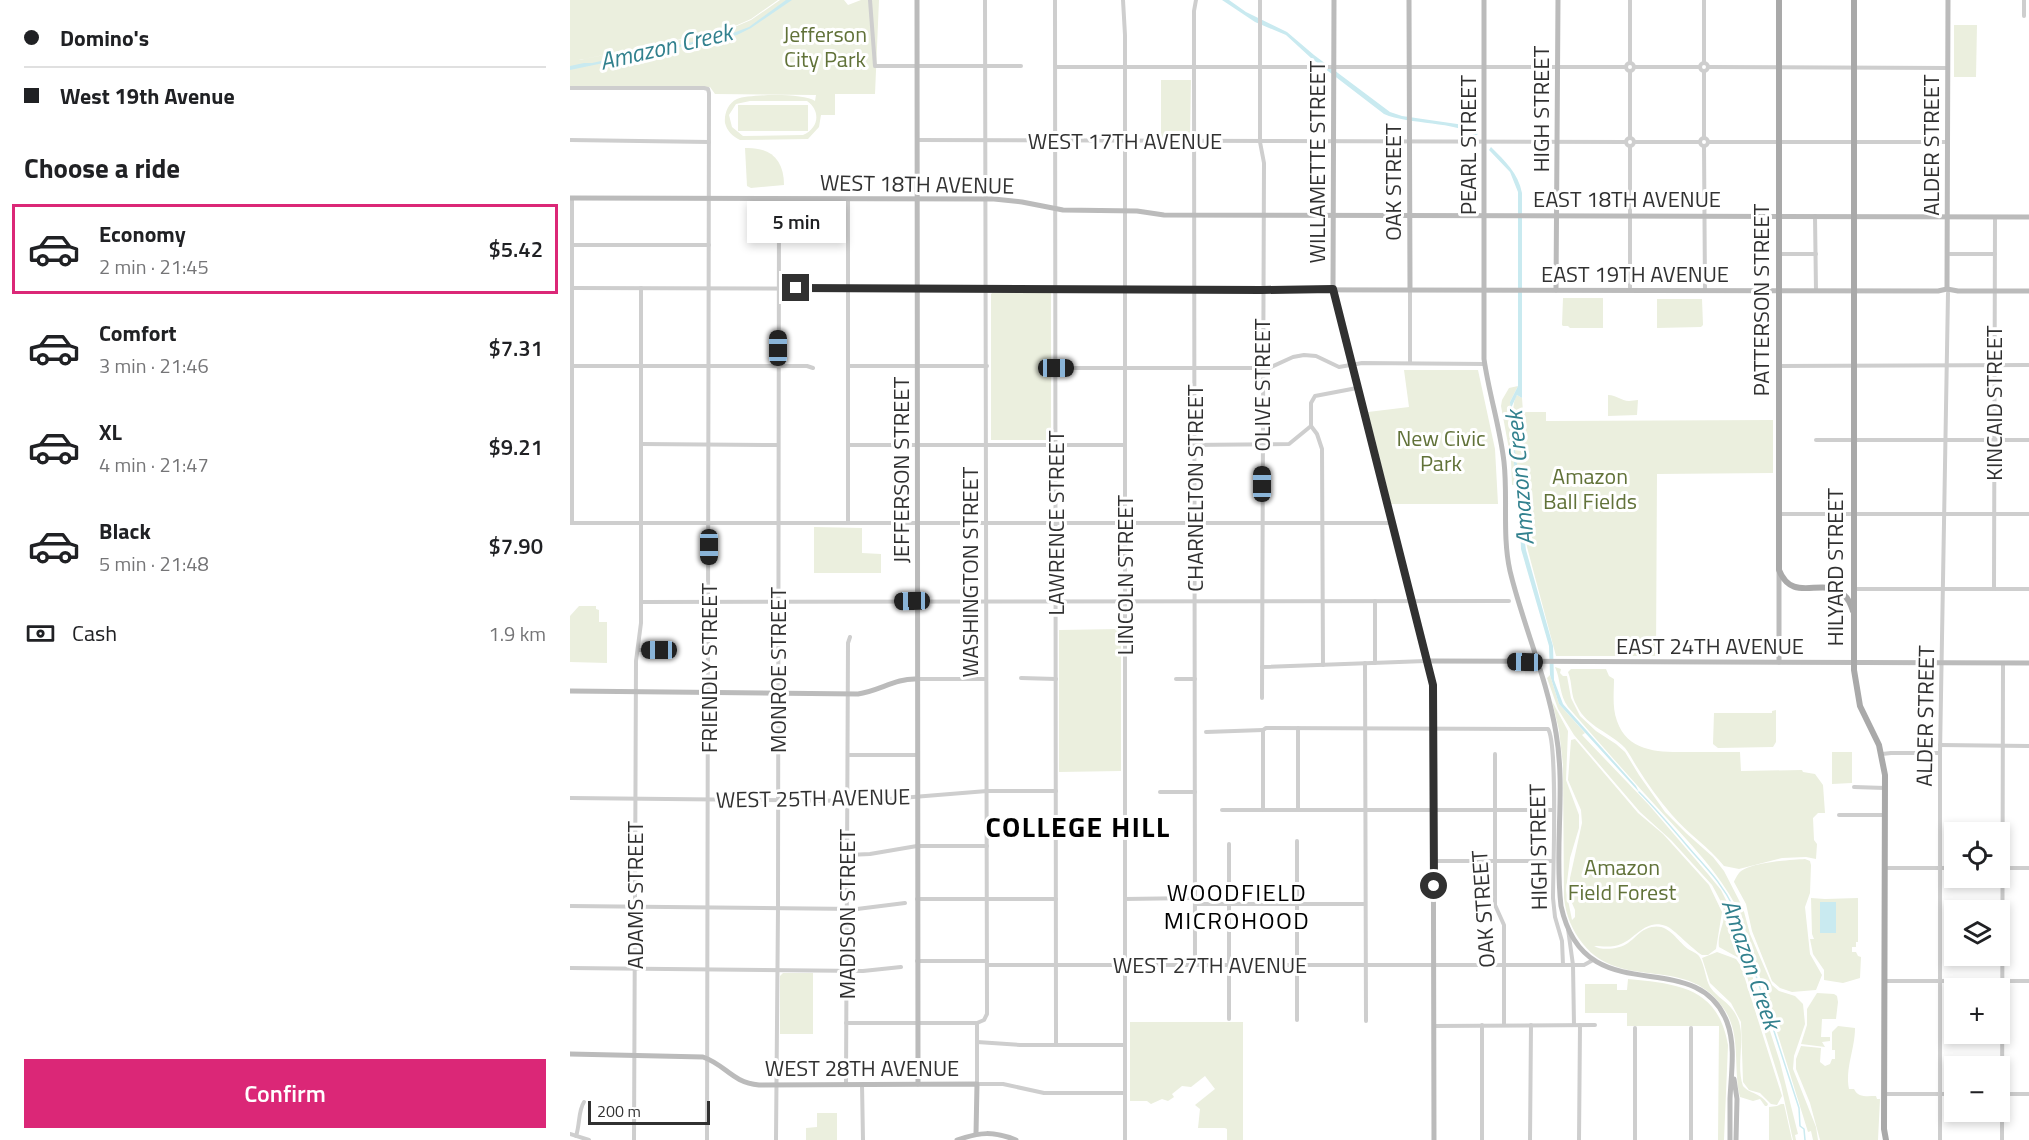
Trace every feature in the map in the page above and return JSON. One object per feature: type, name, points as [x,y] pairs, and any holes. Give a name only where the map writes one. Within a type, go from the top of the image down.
[{"type":"main road","name":"JEFFERSON STREET","points":[[916,0],[918,1084]]},
{"type":"main road","name":"WILLAMETTE STREET","points":[[1334,0],[1333,289],[1433,688],[1434,1140]]},
{"type":"main road","name":"OAK STREET","points":[[1410,0],[1410,289]]},
{"type":"main road","name":"PEARL STREET","points":[[1484,0],[1485,363],[1488,390],[1503,451],[1505,535],[1508,561],[1553,717],[1559,753],[1560,895],[1567,925]]},
{"type":"main road","name":"HIGH STREET","points":[[1556,290],[1557,0]]},
{"type":"main road","name":"PATTERSON STREET","points":[[1779,0],[1779,662]]},
{"type":"main road","name":"HILYARD STREET","points":[[1854,0],[1854,682],[1860,706],[1874,732],[1882,754],[1885,788],[1884,1129],[1886,1140]]},
{"type":"main road","name":"ALDER STREET","points":[[1947,291],[1948,0]]},
{"type":"main road","name":"WEST 18TH AVENUE","points":[[571,198],[986,199],[1056,209],[1125,210],[1164,215],[1334,215]]},
{"type":"main road","name":"EAST 18TH AVENUE","points":[[1334,215],[2029,217]]},
{"type":"main road","name":"EAST 19TH AVENUE","points":[[917,289],[2029,291]]},
{"type":"main road","points":[[1779,570],[1786,583],[1797,588],[1854,589]]},
{"type":"main road","points":[[1829,588],[1843,593],[1854,611]]},
{"type":"main road","name":"EAST 24TH AVENUE","points":[[1427,661],[2029,663]]},
{"type":"main road","points":[[570,691],[848,694],[865,693],[899,681],[917,679]]},
{"type":"main road","points":[[1567,925],[1581,947],[1594,959],[1616,971],[1680,981],[1701,990],[1716,1003],[1727,1021],[1731,1042],[1730,1140]]},
{"type":"main road","name":"WEST 28TH AVENUE","points":[[570,1054],[690,1056],[708,1059],[717,1063],[730,1075],[755,1084],[977,1084]]},
{"type":"main road","points":[[1732,1065],[1737,1099],[1736,1140]]},
{"type":"main road","points":[[957,1084],[970,1089],[977,1096]]},
{"type":"main road","name":"WASHINGTON STREET","points":[[976,1134],[977,1084]]},
{"type":"main road","points":[[977,1118],[983,1127],[994,1134]]},
{"type":"main road","name":"HILYARD STREET","points":[[1880,1140],[1884,1129]]},
{"type":"main road","points":[[957,1140],[976,1134],[994,1134],[1016,1140]]},
{"type":"street","points":[[870,0],[875,66],[1021,66]]},
{"type":"street","name":"LAWRENCE STREET","points":[[1055,0],[1056,1045]]},
{"type":"street","name":"LINCOLN STREET","points":[[1125,0],[1125,1140]]},
{"type":"street","name":"CHARNELTON STREET","points":[[1194,0],[1195,965]]},
{"type":"street","name":"OLIVE STREET","points":[[1260,0],[1260,142],[1264,163],[1262,698]]},
{"type":"street","points":[[1630,0],[1632,65],[1629,146],[1630,290]]},
{"type":"street","points":[[1704,0],[1705,291]]},
{"type":"street","points":[[2024,0],[2024,16]]},
{"type":"street","name":"WASHINGTON STREET","points":[[977,1084],[977,1023],[987,1016],[987,2]]},
{"type":"street","points":[[1056,67],[1410,68],[1626,67],[1632,65],[1947,68]]},
{"type":"street","points":[[1626,67],[1630,71]]},
{"type":"street","name":"FRIENDLY STREET","points":[[570,88],[708,89],[709,93],[707,1140]]},
{"type":"street","points":[[570,140],[709,142]]},
{"type":"street","name":"WEST 17TH AVENUE","points":[[917,140],[1947,142]]},
{"type":"street","points":[[571,198],[571,523],[1392,523]]},
{"type":"street","name":"MONROE STREET","points":[[776,1140],[778,199]]},
{"type":"street","points":[[848,199],[848,523]]},
{"type":"street","points":[[1815,216],[1816,291]]},
{"type":"street","name":"KINCAID STREET","points":[[1994,589],[1995,217]]},
{"type":"street","points":[[571,245],[709,244]]},
{"type":"street","points":[[1779,254],[1816,254]]},
{"type":"street","points":[[1947,254],[1995,254]]},
{"type":"street","points":[[571,288],[917,289]]},
{"type":"street","name":"ADAMS STREET","points":[[634,1140],[636,692],[641,602],[642,523],[641,288]]},
{"type":"street","name":"OAK STREET","points":[[1410,289],[1410,363]]},
{"type":"street","name":"ALDER STREET","points":[[1940,1140],[1940,745],[1947,291]]},
{"type":"street","points":[[1056,368],[1262,368],[1274,367],[1288,359],[1304,355],[1316,356],[1339,367],[1362,363],[1485,363]]},
{"type":"street","points":[[1779,366],[2029,365]]},
{"type":"street","points":[[571,366],[813,368]]},
{"type":"street","points":[[848,366],[987,366]]},
{"type":"street","points":[[1323,665],[1322,449],[1317,434],[1311,426],[1311,403],[1315,396],[1357,388]]},
{"type":"street","points":[[1187,445],[1289,444],[1311,426]]},
{"type":"street","points":[[1816,440],[2029,440]]},
{"type":"street","points":[[641,444],[778,445]]},
{"type":"street","points":[[848,445],[1125,444]]},
{"type":"street","points":[[1779,514],[2029,514]]},
{"type":"street","name":"PATTERSON STREET","points":[[1779,600],[1786,583]]},
{"type":"street","points":[[1854,589],[2029,589]]},
{"type":"street","points":[[1376,600],[1376,663]]},
{"type":"street","points":[[641,602],[1509,601]]},
{"type":"street","name":"MADISON STREET","points":[[846,1084],[848,643],[850,637]]},
{"type":"street","points":[[638,650],[659,650]]},
{"type":"street","points":[[1262,667],[1427,661]]},
{"type":"street","points":[[1365,663],[1365,1021]]},
{"type":"street","points":[[2002,822],[2003,663]]},
{"type":"street","points":[[1021,678],[1056,679]]},
{"type":"street","points":[[917,679],[986,679]]},
{"type":"street","points":[[1176,680],[1195,679]]},
{"type":"street","points":[[1206,732],[1298,728],[1434,728]]},
{"type":"street","points":[[1298,728],[1298,810]]},
{"type":"street","name":"HIGH STREET","points":[[1434,728],[1548,729],[1551,734],[1554,908],[1562,941],[1563,965]]},
{"type":"street","points":[[1263,810],[1265,729]]},
{"type":"street","points":[[1940,745],[2029,746]]},
{"type":"street","points":[[1882,754],[1940,753]]},
{"type":"street","name":"OAK STREET","points":[[1495,754],[1495,905],[1504,925],[1504,1025]]},
{"type":"street","points":[[848,755],[917,755]]},
{"type":"street","points":[[1854,788],[1885,788]]},
{"type":"street","name":"WEST 25TH AVENUE","points":[[570,798],[848,801],[987,791],[1056,791]]},
{"type":"street","points":[[1160,792],[1195,792]]},
{"type":"street","points":[[1222,810],[1553,810]]},
{"type":"street","points":[[1839,814],[1885,814]]},
{"type":"street","points":[[1297,841],[1297,1020]]},
{"type":"street","points":[[1228,844],[1229,1019]]},
{"type":"street","points":[[847,855],[870,854],[917,846],[987,846]]},
{"type":"street","points":[[1434,861],[1553,861]]},
{"type":"street","points":[[1885,867],[1944,868]]},
{"type":"street","points":[[2010,868],[2029,868]]},
{"type":"street","points":[[2001,888],[2003,978]]},
{"type":"street","points":[[917,899],[1056,899]]},
{"type":"street","points":[[1125,899],[1228,903],[1365,904]]},
{"type":"street","points":[[570,906],[865,909],[905,903]]},
{"type":"street","name":"HIGH STREET","points":[[1567,925],[1573,965],[1574,1025]]},
{"type":"street","name":"WEST 27TH AVENUE","points":[[917,961],[1056,965],[1573,965],[1587,964],[1594,959]]},
{"type":"street","points":[[570,968],[869,971],[901,967]]},
{"type":"street","points":[[1885,981],[1944,981]]},
{"type":"street","points":[[2010,981],[2029,981]]},
{"type":"street","points":[[846,1023],[977,1023]]},
{"type":"street","points":[[1482,1025],[1482,1140]]},
{"type":"street","points":[[1530,1140],[1531,1025]]},
{"type":"street","points":[[1579,1140],[1580,1025]]},
{"type":"street","points":[[1434,1026],[1594,1025]]},
{"type":"street","points":[[1635,1028],[1635,1140]]},
{"type":"street","points":[[1691,1028],[1691,1140]]},
{"type":"street","points":[[977,1042],[1125,1045]]},
{"type":"street","points":[[862,1084],[863,1140]]},
{"type":"street","name":"WEST 28TH AVENUE","points":[[977,1084],[1003,1084],[1044,1093],[1125,1093]]},
{"type":"street","points":[[1884,1094],[1944,1094]]},
{"type":"street","points":[[2010,1094],[2029,1094]]},
{"type":"street","points":[[576,1136],[580,1125],[580,1108],[584,1102]]},
{"type":"street","points":[[2002,1122],[2002,1140]]},
{"type":"street","points":[[570,1134],[589,1140]]},
{"type":"green space","name":"Jefferson City Park","points":[[570,0],[778,0],[751,19],[726,30],[579,60],[725,31],[751,20],[780,0],[844,0],[848,5],[861,0],[879,0],[875,94],[835,94],[835,115],[821,115],[819,127],[808,139],[740,140],[729,131],[725,123],[725,116],[731,103],[744,97],[789,96],[809,98],[815,101],[816,95],[715,94],[710,87],[570,86]],"holes":[[[750,101],[807,101],[815,110],[816,119],[812,128],[803,135],[743,136],[732,127],[729,115],[736,104]]]},
{"type":"green space","points":[[1954,25],[1977,25],[1976,77],[1954,77]]},
{"type":"green space","points":[[1161,80],[1191,80],[1190,138],[1161,138]]},
{"type":"green space","points":[[738,105],[808,105],[808,131],[738,131]]},
{"type":"green space","points":[[745,148],[762,150],[774,156],[781,168],[784,185],[751,188],[747,186]]},
{"type":"green space","points":[[992,293],[1051,293],[1051,440],[991,440]]},
{"type":"green space","points":[[1563,298],[1603,298],[1603,328],[1563,326]]},
{"type":"green space","points":[[1657,299],[1702,299],[1703,325],[1701,327],[1657,328]]},
{"type":"green space","name":"New Civic Park","points":[[1404,370],[1478,370],[1495,449],[1498,504],[1391,504],[1368,412],[1409,407]]},
{"type":"green space","points":[[1518,386],[1510,402],[1515,478],[1518,485],[1512,485],[1511,460],[1501,406],[1509,388]]},
{"type":"green space","name":"Amazon Ball Fields","points":[[1517,395],[1522,398],[1523,412],[1546,412],[1546,421],[1773,420],[1773,473],[1657,474],[1656,656],[1556,656],[1524,530],[1523,485],[1517,479],[1514,435],[1513,410]]},
{"type":"green space","points":[[1608,395],[1626,401],[1638,400],[1637,415],[1608,416]]},
{"type":"green space","points":[[814,527],[862,528],[862,553],[881,554],[881,573],[814,573]]},
{"type":"green space","points":[[579,606],[596,606],[599,610],[599,622],[607,622],[607,663],[570,662],[570,616]]},
{"type":"green space","points":[[1121,629],[1121,771],[1059,772],[1059,630]]},
{"type":"green space","points":[[1555,667],[1561,669],[1560,673],[1563,676],[1567,676],[1571,698],[1580,716],[1625,752],[1665,812],[1713,857],[1724,871],[1743,908],[1750,934],[1772,985],[1779,991],[1795,996],[1803,1004],[1805,1024],[1794,1056],[1793,1069],[1816,1127],[1818,1140],[1813,1140],[1811,1131],[1808,1132],[1741,916],[1734,902],[1726,888],[1697,852],[1568,707],[1563,698]]},
{"type":"green space","points":[[1571,669],[1606,669],[1609,676],[1614,679],[1615,716],[1622,732],[1637,745],[1646,749],[1667,752],[1740,752],[1741,771],[1802,770],[1815,774],[1823,785],[1825,813],[1818,813],[1813,818],[1814,840],[1817,844],[1816,859],[1782,858],[1739,869],[1724,866],[1667,809],[1625,748],[1581,713],[1573,698],[1568,672]]},
{"type":"green space","points":[[1550,675],[1559,704],[1585,733],[1582,735],[1649,805],[1721,890],[1731,910],[1780,1062],[1798,1134],[1795,1135],[1796,1140],[1793,1140],[1781,1085],[1744,967],[1737,957],[1719,947],[1724,916],[1719,898],[1712,885],[1671,840],[1640,812],[1574,735],[1558,709],[1547,678]]},
{"type":"green space","name":"Amazon Field Forest","points":[[1552,701],[1568,731],[1566,780],[1579,815],[1579,828],[1570,858],[1566,890],[1572,920],[1575,917],[1575,910],[1569,896],[1570,878],[1582,823],[1581,810],[1568,780],[1571,740],[1575,739],[1638,813],[1663,834],[1709,885],[1722,912],[1716,949],[1708,955],[1702,955],[1669,928],[1659,924],[1647,927],[1618,945],[1594,946],[1606,949],[1620,947],[1644,930],[1659,927],[1665,928],[1698,955],[1703,963],[1710,987],[1733,1010],[1739,1022],[1741,1030],[1740,1070],[1743,1086],[1761,1097],[1768,1104],[1767,1106],[1760,1099],[1753,1101],[1740,1097],[1734,1032],[1726,1012],[1711,994],[1694,983],[1675,977],[1617,967],[1599,959],[1583,944],[1573,928],[1566,911],[1564,898],[1563,765],[1559,730]]},
{"type":"green space","points":[[1776,710],[1776,742],[1773,747],[1718,748],[1713,744],[1714,713],[1772,713]]},
{"type":"green space","points":[[1832,752],[1852,752],[1852,783],[1832,784]]},
{"type":"green space","points":[[1805,859],[1810,861],[1811,865],[1810,893],[1805,907],[1810,954],[1822,975],[1816,990],[1792,992],[1780,988],[1772,981],[1752,931],[1746,904],[1734,882],[1739,873],[1751,866]]},
{"type":"green space","points":[[1811,898],[1858,898],[1858,942],[1856,942],[1856,947],[1852,947],[1852,952],[1856,952],[1861,957],[1860,978],[1843,983],[1824,980],[1824,970],[1813,954],[1810,939],[1814,939]]},
{"type":"green space","points":[[1717,952],[1736,959],[1741,966],[1782,1096],[1777,1105],[1771,1104],[1760,1093],[1749,1090],[1743,1082],[1741,1022],[1731,1003],[1710,983],[1702,958]]},
{"type":"green space","points":[[783,973],[813,973],[813,1034],[780,1034],[780,976]]},
{"type":"green space","points":[[1628,979],[1663,983],[1693,992],[1715,1011],[1723,1026],[1728,1045],[1724,1140],[1718,1140],[1719,1026],[1627,1026],[1627,1013],[1585,1013],[1585,984],[1617,984],[1617,990],[1627,990]]},
{"type":"green space","points":[[1817,993],[1834,994],[1838,1002],[1836,1019],[1822,1019],[1821,1037],[1830,1037],[1830,1041],[1822,1042],[1825,1047],[1801,1044],[1807,1025],[1807,1009]]},
{"type":"green space","points":[[1130,1022],[1243,1022],[1243,1140],[1227,1140],[1227,1129],[1225,1128],[1198,1128],[1200,1109],[1195,1105],[1215,1089],[1205,1076],[1191,1087],[1182,1086],[1172,1094],[1174,1097],[1168,1101],[1162,1099],[1151,1104],[1147,1101],[1130,1101]]},
{"type":"green space","points":[[1838,1026],[1855,1028],[1848,1074],[1849,1089],[1854,1089],[1860,1095],[1876,1096],[1880,1099],[1878,1140],[1820,1140],[1810,1103],[1796,1069],[1796,1059],[1801,1046],[1821,1048],[1820,1062],[1825,1066],[1830,1064],[1832,1059],[1835,1059],[1835,1050],[1832,1050],[1832,1032]]},
{"type":"green space","points":[[1784,1104],[1792,1140],[1769,1140],[1769,1107]]},
{"type":"green space","points":[[817,1113],[837,1113],[837,1140],[806,1140],[806,1128],[817,1127]]},
{"type":"water","points":[[786,0],[792,0],[737,35],[570,70],[570,66],[725,36],[749,27]]},
{"type":"water","points":[[1222,0],[1229,0],[1246,12],[1287,32],[1390,112],[1402,116],[1464,125],[1478,134],[1475,136],[1467,131],[1445,125],[1406,120],[1384,114],[1311,58],[1286,35],[1255,22]]},
{"type":"water","points":[[1491,147],[1514,173],[1522,193],[1522,398],[1517,395],[1512,406],[1515,424],[1514,446],[1517,479],[1522,485],[1526,550],[1553,646],[1554,680],[1563,704],[1639,792],[1559,704],[1550,675],[1549,646],[1521,549],[1510,402],[1518,386],[1518,192],[1510,172],[1489,150]]},
{"type":"water","points":[[1820,902],[1836,902],[1836,933],[1820,933]]},
{"type":"waterway","name":"Amazon Creek","points":[[1639,792],[1714,876],[1734,908],[1799,1108],[1800,1126],[1804,1129],[1805,1140]]},
{"type":"district","name":"COLLEGE HILL","points":[[1078,827]]},
{"type":"district","name":"WOODFIELD MICROHOOD","points":[[1237,907]]},
{"type":"route","points":[[796,288],[1333,289],[1433,685],[1434,886]]}]
